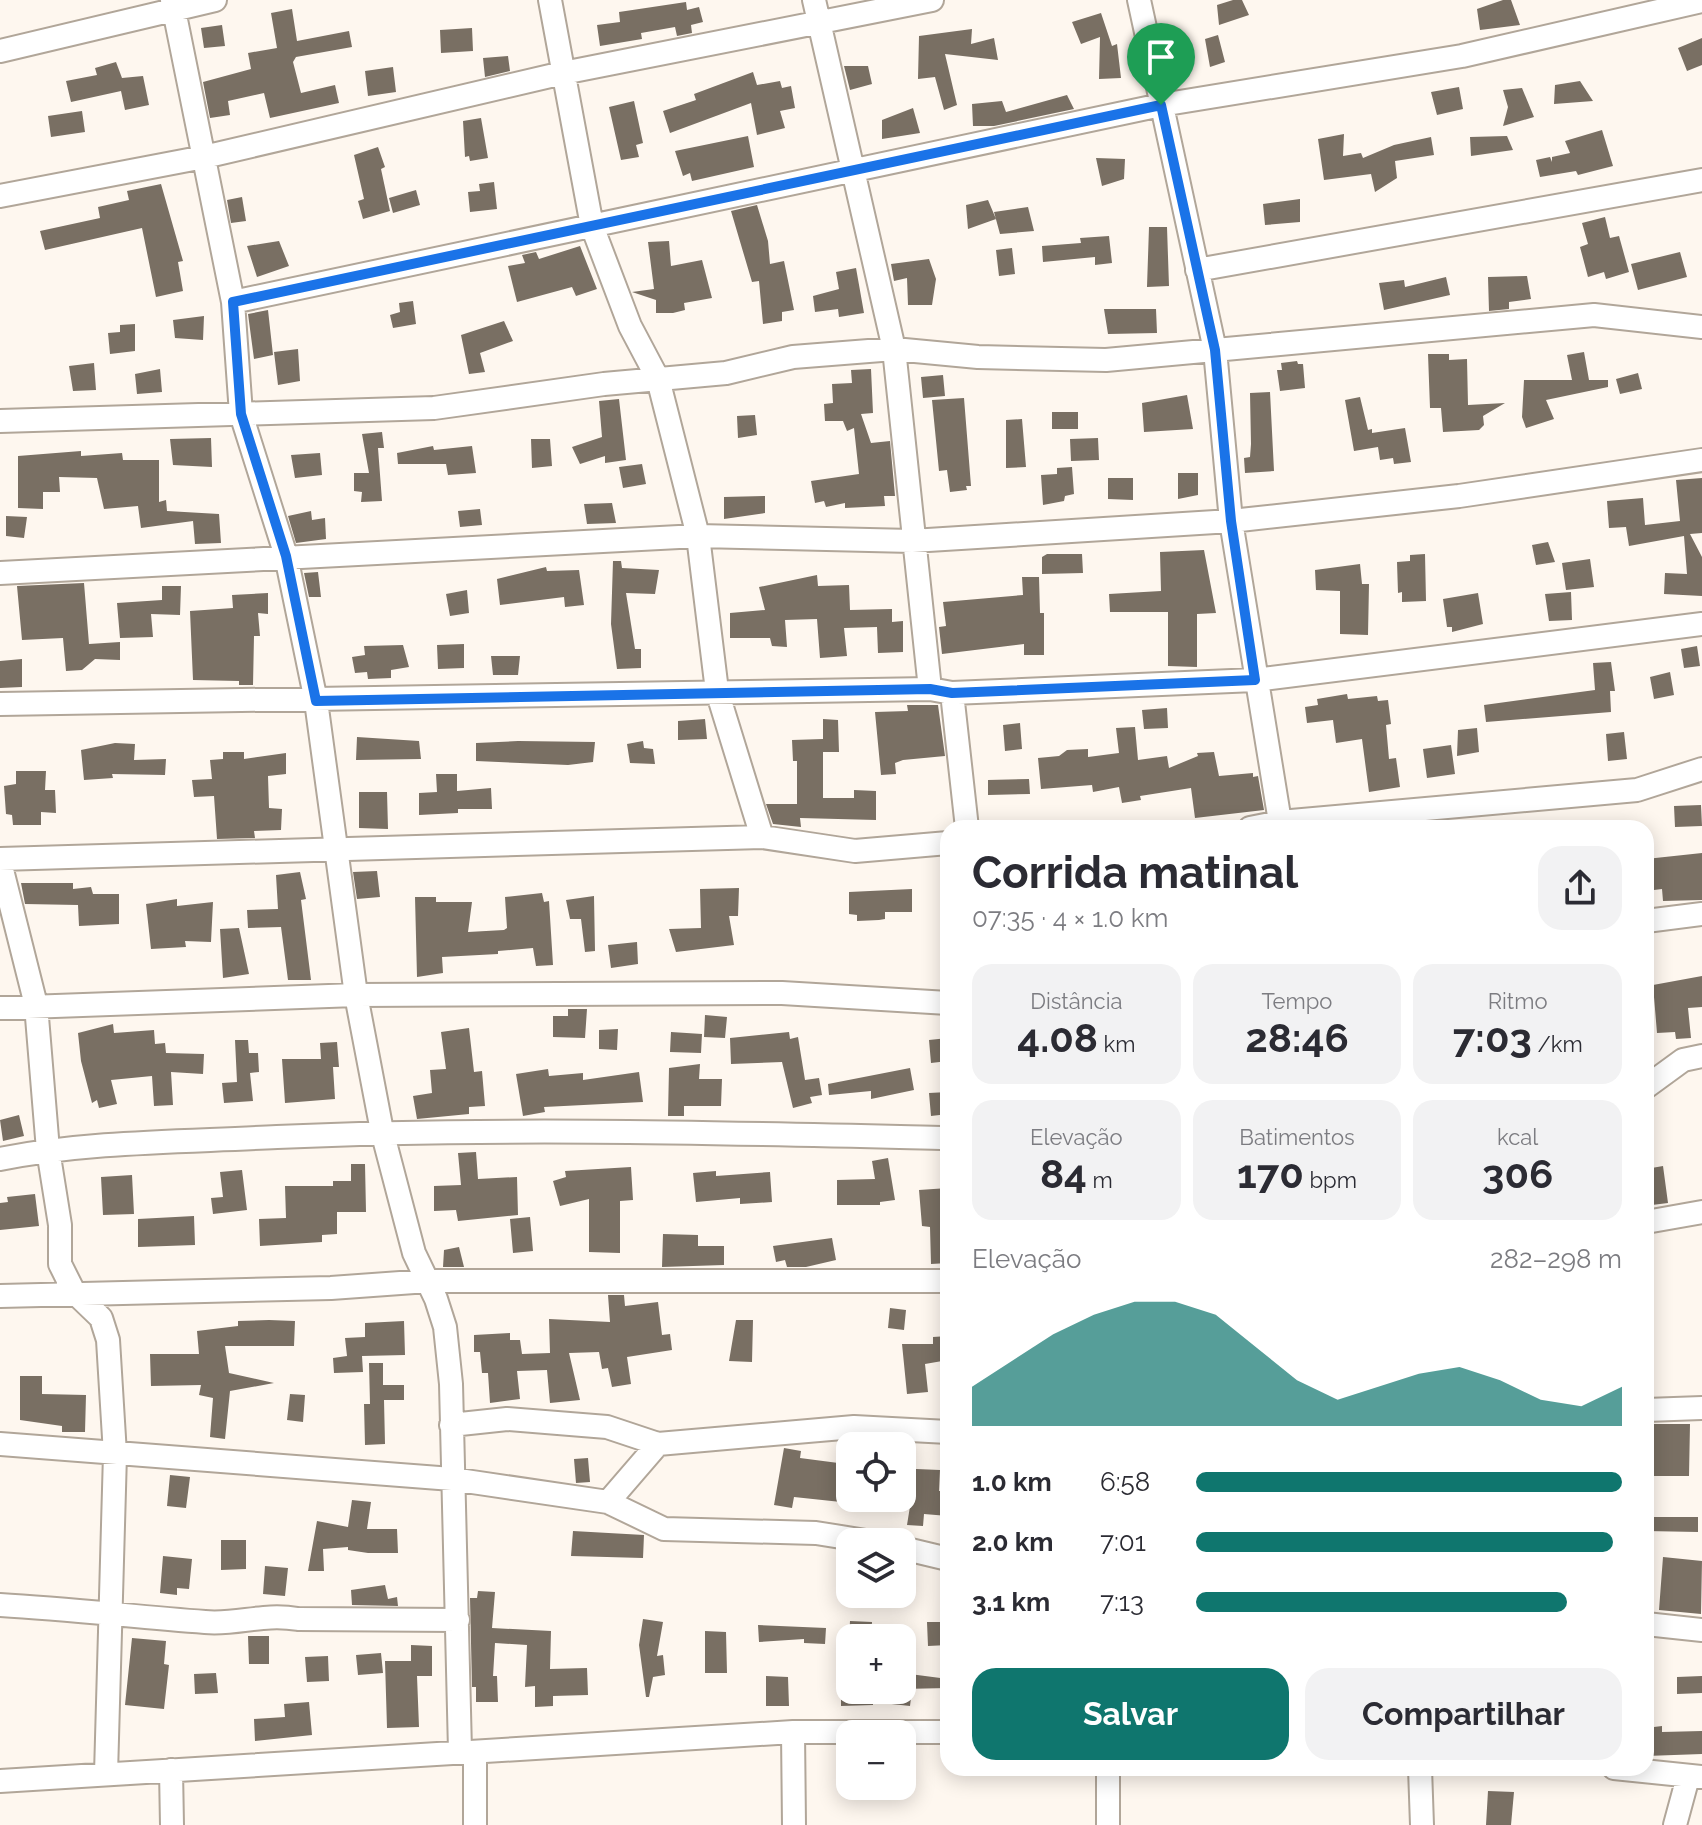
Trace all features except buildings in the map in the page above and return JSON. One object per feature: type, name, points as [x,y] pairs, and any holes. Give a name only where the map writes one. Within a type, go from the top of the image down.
[{"type":"street","points":[[0,51],[172,5],[215,0]]},
{"type":"street","points":[[550,0],[592,226],[630,326],[658,379],[698,536],[717,691],[762,837]]},
{"type":"street","points":[[814,0],[894,349],[912,541],[965,820]]},
{"type":"street","points":[[0,196],[204,157],[563,73],[932,0]]},
{"type":"street","points":[[1139,0],[1215,350],[1231,521],[1280,820]]},
{"type":"street","points":[[233,302],[1161,105],[1462,56],[1702,1]]},
{"type":"street","points":[[172,5],[233,302],[241,414],[286,556],[316,701],[356,995],[382,1131],[414,1253],[445,1327],[458,1620],[475,1825]]},
{"type":"street","points":[[1197,270],[1702,180]]},
{"type":"street","points":[[0,421],[434,408],[726,373],[793,357],[894,349],[978,357],[1106,360],[1594,315],[1685,328],[1702,327]]},
{"type":"street","points":[[0,573],[698,536],[912,541],[1231,521],[1459,496],[1702,460]]},
{"type":"street","points":[[0,704],[316,701],[717,691],[941,691],[1255,680],[1702,624]]},
{"type":"street","points":[[1332,820],[1637,790],[1702,769]]},
{"type":"street","points":[[106,1774],[108,1611],[115,1454],[108,1340],[101,1318],[74,1292],[60,1264],[60,1225],[48,1150],[36,1005],[0,861],[334,847],[762,837],[855,851],[940,844]]},
{"type":"street","points":[[1654,920],[1702,914]]},
{"type":"street","points":[[0,1008],[356,995],[782,993],[940,1003]]},
{"type":"street","points":[[1654,1081],[1683,1060],[1702,1056]]},
{"type":"street","points":[[0,1159],[48,1150],[382,1131],[940,1138]]},
{"type":"street","points":[[1654,1221],[1702,1212]]},
{"type":"street","points":[[0,1296],[331,1288],[428,1281],[940,1281]]},
{"type":"street","points":[[1654,1410],[1702,1408]]},
{"type":"street","points":[[451,1425],[507,1419],[607,1427],[658,1444],[854,1427],[940,1432]]},
{"type":"street","points":[[0,1444],[452,1479],[608,1502],[664,1529],[836,1536]]},
{"type":"street","points":[[608,1502],[658,1444]]},
{"type":"street","points":[[916,1551],[940,1557]]},
{"type":"street","points":[[0,1605],[108,1611],[209,1623],[274,1615],[325,1619],[458,1620]]},
{"type":"street","points":[[1654,1625],[1702,1630]]},
{"type":"street","points":[[0,1781],[793,1732],[940,1732]]},
{"type":"street","points":[[793,1732],[794,1825]]},
{"type":"street","points":[[171,1770],[172,1825]]},
{"type":"street","points":[[1654,1772],[1695,1777],[1675,1825]]},
{"type":"street","points":[[1108,1776],[1108,1825]]},
{"type":"street","points":[[1420,1776],[1422,1825]]},
{"type":"route","points":[[1161,105],[1215,350],[1231,521],[1255,680],[952,693],[930,689],[717,691],[316,701],[286,556],[241,414],[233,302],[1161,105]]}]
